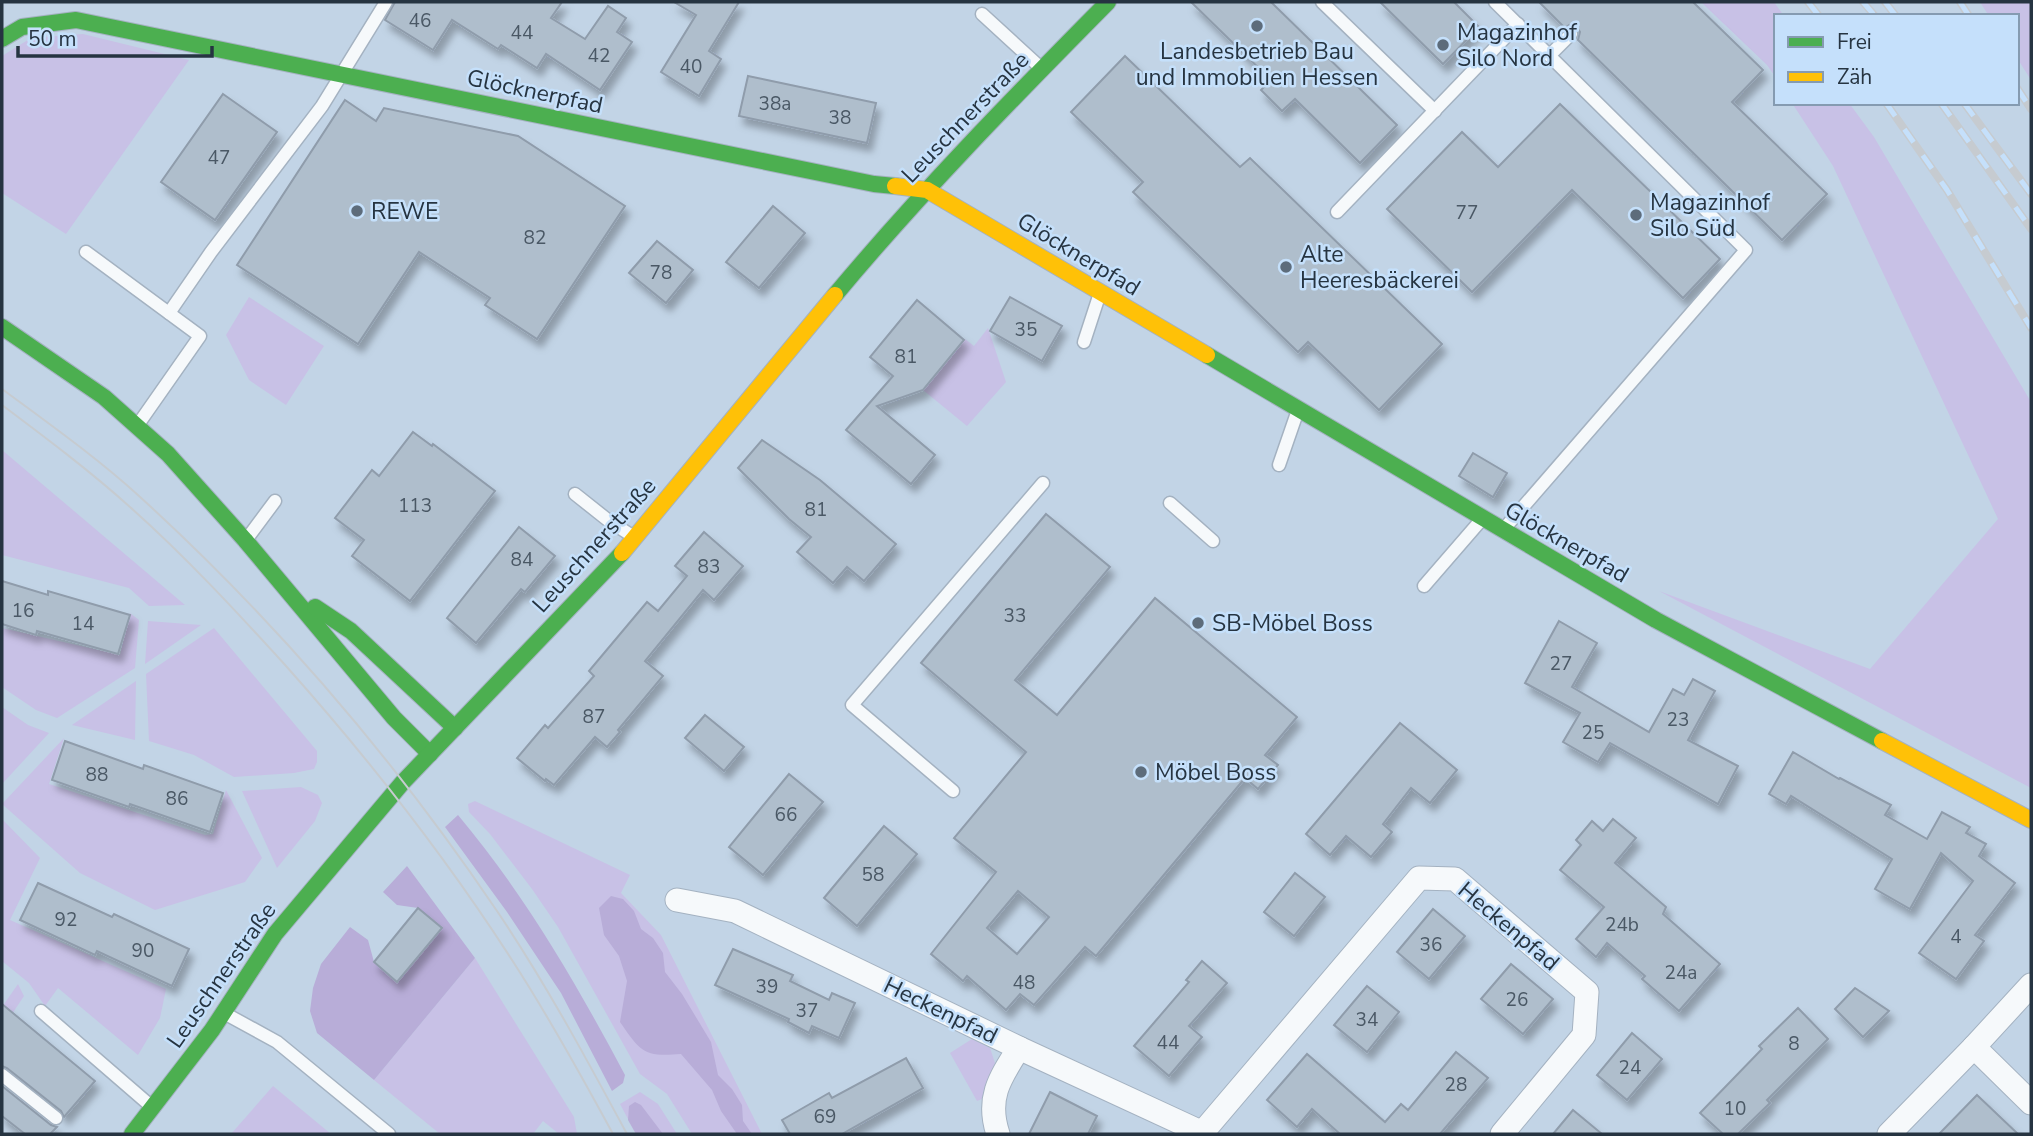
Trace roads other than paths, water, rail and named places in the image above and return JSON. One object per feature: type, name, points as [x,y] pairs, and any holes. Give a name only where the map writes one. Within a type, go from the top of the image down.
[{"type":"main road","name":"Leuschnerstraße","points":[[132,1134],[224,1013],[275,934],[403,782],[572,607],[635,537],[891,228],[967,145],[1108,2]]},
{"type":"main road","name":"Glöcknerpfad","points":[[2,38],[22,27],[76,20],[874,184],[927,190],[1656,620],[2031,820]]},
{"type":"main road","points":[[2,327],[103,397],[167,454],[245,540],[394,718],[430,754]]},
{"type":"main road","points":[[287,590],[351,631],[455,727]]},
{"type":"street","name":"Heckenpfad","points":[[677,900],[734,911],[1018,1048],[1203,1133],[1419,878],[1455,879],[1587,992],[1584,1035],[1502,1134]]},
{"type":"street","points":[[1889,1134],[2031,985]]},
{"type":"street","points":[[1974,1047],[2031,1103]]},
{"type":"street","points":[[991,1131],[992,1106],[1002,1074],[1018,1048]]},
{"type":"lane","points":[[169,313],[211,251],[322,106],[386,2]]},
{"type":"lane","points":[[1322,2],[1435,111]]},
{"type":"lane","points":[[1495,2],[1746,250],[1502,530]]},
{"type":"lane","points":[[982,14],[1042,69]]},
{"type":"lane","points":[[1337,212],[1518,24]]},
{"type":"lane","points":[[1550,55],[1572,34]]},
{"type":"lane","points":[[86,252],[200,336],[137,426]]},
{"type":"lane","points":[[1084,342],[1100,293]]},
{"type":"lane","points":[[1279,465],[1298,410]]},
{"type":"lane","points":[[953,791],[852,705],[1043,483]]},
{"type":"lane","points":[[575,494],[609,521],[635,537]]},
{"type":"lane","points":[[245,540],[275,501]]},
{"type":"lane","points":[[1170,503],[1213,541]]},
{"type":"lane","points":[[1424,586],[1482,519]]},
{"type":"lane","points":[[41,1011],[152,1107]]},
{"type":"lane","points":[[224,1013],[277,1042],[389,1134]]},
{"type":"lane","points":[[2,1075],[56,1118]]},
{"type":"tram line","points":[[2,389],[89,454],[139,496],[238,592],[330,693],[417,800],[497,911],[581,1049],[627,1134]]},
{"type":"tram line","points":[[2,405],[99,481],[171,545],[317,701],[405,809],[486,921],[526,981],[613,1134]]},
{"type":"railway","points":[[1808,2],[1817,14]]},
{"type":"railway","points":[[1863,2],[1873,14]]},
{"type":"railway","points":[[1885,2],[1894,14]]},
{"type":"railway","points":[[1960,2],[1968,14]]},
{"type":"railway","points":[[2019,91],[2031,109]]},
{"type":"railway","points":[[1887,105],[1947,190],[2031,328]]},
{"type":"railway","points":[[1942,105],[2031,229]]},
{"type":"railway","points":[[1965,105],[2031,194]]},
{"type":"place","name":"Landesbetrieb Bau und Immobilien Hessen","points":[[1257,26]]},
{"type":"place","name":"Magazinhof Silo Nord","points":[[1443,45]]},
{"type":"place","name":"REWE","points":[[357,211]]},
{"type":"place","name":"Magazinhof Silo Süd","points":[[1636,215]]},
{"type":"place","name":"Alte Heeresbäckerei","points":[[1286,267]]},
{"type":"place","name":"SB-Möbel Boss","points":[[1198,623]]},
{"type":"place","name":"Möbel Boss","points":[[1141,772]]}]
